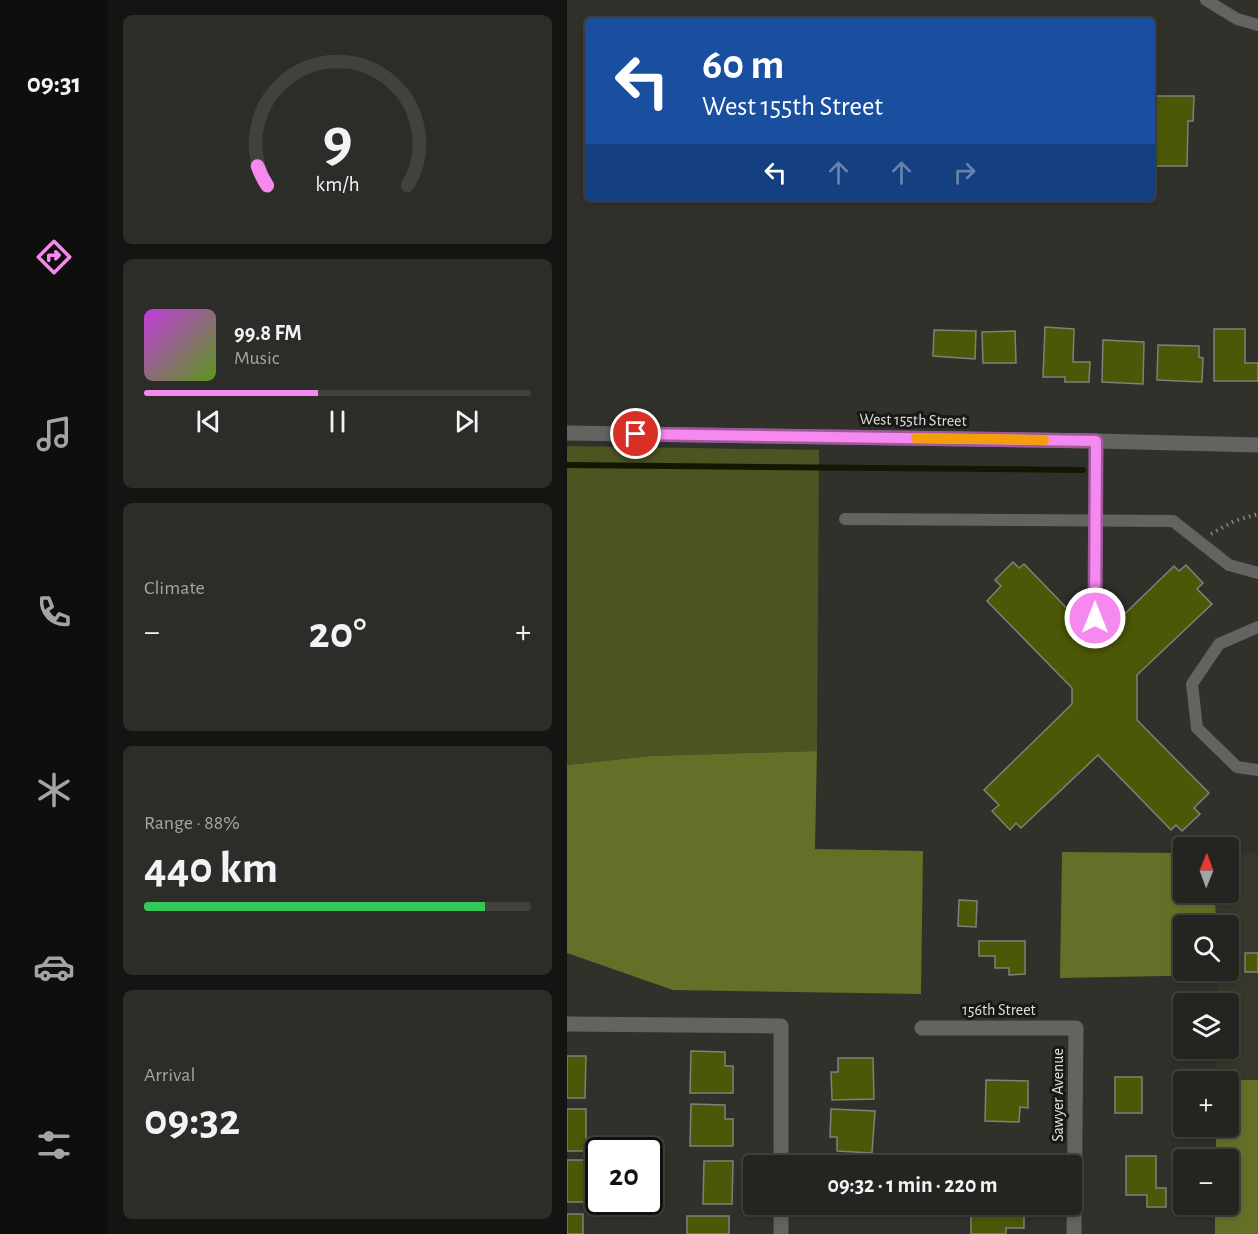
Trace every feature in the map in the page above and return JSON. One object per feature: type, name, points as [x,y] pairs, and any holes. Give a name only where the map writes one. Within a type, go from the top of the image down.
[{"type":"street","name":"West 155th Street","points":[[567,433],[1258,445]]},
{"type":"street","points":[[567,1024],[781,1026],[781,1155]]},
{"type":"street","name":"156th Street","points":[[922,1028],[1076,1028]]},
{"type":"street","name":"Sawyer Avenue","points":[[1074,1234],[1076,1028]]},
{"type":"street","points":[[781,1215],[781,1234]]},
{"type":"lane","points":[[1206,0],[1237,19],[1258,25]]},
{"type":"lane","points":[[1095,618],[1096,441]]},
{"type":"lane","points":[[845,519],[1173,521],[1229,565],[1258,573]]},
{"type":"lane","points":[[1258,627],[1219,644],[1192,684],[1197,728],[1237,767],[1258,770]]},
{"type":"path","points":[[1210,535],[1233,521],[1258,514]]},
{"type":"shaded area","points":[[1239,853],[1258,853],[1258,1080],[1239,1080],[1239,1071],[1216,1071],[1216,1059],[1239,1059],[1239,993],[1217,993],[1217,981],[1239,981],[1239,915],[1216,915],[1215,903],[1239,903]]},
{"type":"green space","points":[[567,446],[819,450],[817,751],[650,756],[567,765]]},
{"type":"green space","points":[[817,751],[815,849],[923,851],[921,994],[673,990],[567,953],[567,765],[650,756]]},
{"type":"green space","points":[[1062,852],[1173,853],[1173,903],[1215,903],[1216,915],[1173,915],[1173,976],[1060,978]]},
{"type":"green space","points":[[1239,1080],[1258,1080],[1258,1234],[1215,1234],[1215,1215],[1239,1215],[1239,1149],[1216,1149],[1216,1137],[1239,1137]]},
{"type":"building","points":[[1155,96],[1194,96],[1193,121],[1188,121],[1187,166],[1155,166]]},
{"type":"building","points":[[1045,327],[1074,329],[1073,362],[1090,362],[1089,382],[1065,382],[1065,377],[1043,377]]},
{"type":"building","points":[[1214,329],[1245,329],[1245,363],[1258,363],[1258,381],[1214,381]]},
{"type":"building","points":[[934,330],[976,331],[975,359],[933,356]]},
{"type":"building","points":[[1015,331],[1016,363],[983,363],[982,332]]},
{"type":"building","points":[[1103,340],[1144,342],[1143,384],[1102,382]]},
{"type":"building","points":[[1158,345],[1199,346],[1199,357],[1203,358],[1202,382],[1157,380]]},
{"type":"building","points":[[1013,562],[1019,568],[1024,564],[1088,630],[1108,630],[1174,566],[1179,571],[1186,565],[1203,583],[1197,589],[1212,604],[1137,675],[1137,720],[1209,793],[1194,808],[1200,814],[1182,831],[1176,825],[1171,830],[1098,755],[1021,828],[1016,823],[1010,830],[992,811],[999,805],[984,790],[1072,704],[1072,688],[987,601],[1001,586],[995,580]]},
{"type":"building","points":[[959,900],[977,901],[976,927],[958,926]]},
{"type":"building","points":[[979,941],[1025,941],[1025,974],[1009,975],[1009,968],[995,968],[995,956],[979,956]]},
{"type":"building","points":[[1245,953],[1258,953],[1258,972],[1245,972]]},
{"type":"building","points":[[691,1051],[725,1052],[725,1066],[733,1066],[733,1093],[690,1093]]},
{"type":"building","points":[[567,1056],[586,1056],[585,1098],[567,1098]]},
{"type":"building","points":[[838,1058],[873,1058],[874,1099],[832,1100],[831,1072],[838,1072]]},
{"type":"building","points":[[1115,1077],[1142,1077],[1142,1113],[1115,1113]]},
{"type":"building","points":[[986,1080],[1028,1081],[1028,1108],[1020,1107],[1019,1122],[985,1121]]},
{"type":"building","points":[[691,1104],[725,1105],[725,1119],[733,1119],[733,1146],[690,1146]]},
{"type":"building","points":[[567,1109],[586,1109],[585,1151],[567,1151]]},
{"type":"building","points":[[831,1109],[875,1111],[872,1153],[837,1151],[837,1137],[830,1137]]},
{"type":"building","points":[[1126,1156],[1156,1156],[1156,1188],[1166,1188],[1166,1207],[1147,1207],[1147,1195],[1126,1195]]},
{"type":"building","points":[[567,1160],[585,1160],[584,1202],[567,1202]]},
{"type":"building","points":[[704,1161],[733,1161],[732,1204],[703,1204]]},
{"type":"building","points":[[567,1214],[583,1214],[583,1234],[567,1234]]},
{"type":"building","points":[[971,1215],[1024,1215],[1024,1228],[1006,1228],[1006,1234],[971,1234]]},
{"type":"building","points":[[687,1216],[729,1216],[729,1234],[687,1234]]},
{"type":"waterway","points":[[567,465],[1083,470]]},
{"type":"slow traffic","points":[[916,438],[1044,440]]},
{"type":"route","points":[[636,434],[1096,441],[1095,618]]}]
